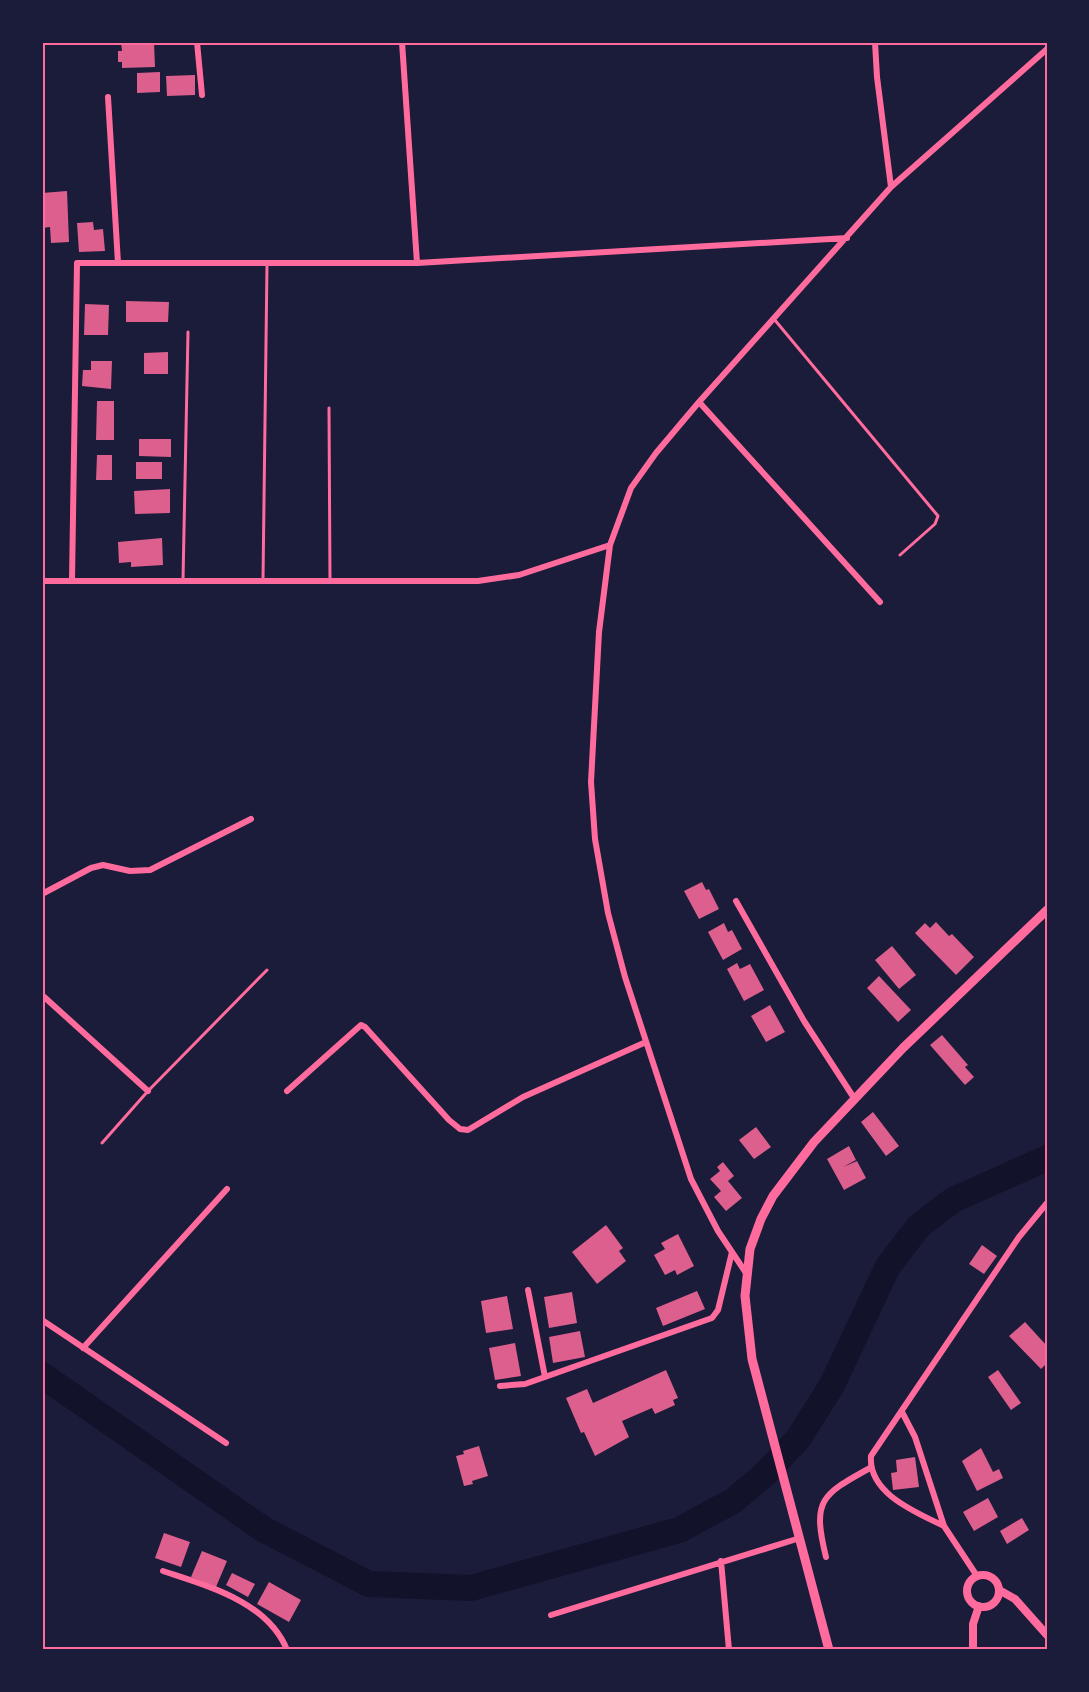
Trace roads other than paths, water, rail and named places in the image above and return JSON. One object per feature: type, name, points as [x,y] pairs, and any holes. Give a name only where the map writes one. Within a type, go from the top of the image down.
[{"type":"main road","points":[[829,1650],[752,1359],[745,1315],[746,1273],[761,1219],[773,1196],[800,1158],[854,1098],[962,990],[1047,910]]},
{"type":"street","points":[[197,42],[202,95]]},
{"type":"street","points":[[402,42],[417,263]]},
{"type":"street","points":[[875,42],[876,77],[891,187]]},
{"type":"street","points":[[746,1273],[691,1179],[645,1042],[608,913],[595,839],[592,793],[593,708],[599,632],[610,545],[631,488],[656,453],[699,402],[848,238],[891,187],[1047,49]]},
{"type":"street","points":[[108,97],[118,263]]},
{"type":"street","points":[[72,580],[77,263],[417,263],[848,238]]},
{"type":"street","points":[[699,402],[880,602]]},
{"type":"street","points":[[42,581],[478,580],[519,575],[610,545]]},
{"type":"street","points":[[42,894],[91,868],[104,865],[130,871],[150,870],[252,819]]},
{"type":"street","points":[[736,901],[804,1021],[854,1098]]},
{"type":"street","points":[[42,995],[148,1091]]},
{"type":"street","points":[[287,1091],[361,1025],[449,1120],[460,1129],[468,1130],[523,1097],[645,1042]]},
{"type":"street","points":[[83,1348],[227,1189]]},
{"type":"street","points":[[944,1526],[902,1503],[884,1489],[875,1480],[870,1468],[871,1456],[1019,1237],[1047,1203]]},
{"type":"street","points":[[500,1386],[515,1386],[545,1377],[712,1318],[718,1310],[732,1252]]},
{"type":"street","points":[[528,1290],[545,1377]]},
{"type":"street","points":[[42,1320],[226,1443]]},
{"type":"street","points":[[902,1412],[915,1437],[944,1526],[977,1576]]},
{"type":"street","points":[[826,1557],[819,1528],[819,1512],[826,1496],[870,1468]]},
{"type":"street","points":[[551,1615],[799,1535]]},
{"type":"street","points":[[721,1561],[729,1650]]},
{"type":"street","points":[[163,1571],[211,1587],[252,1609],[272,1624],[287,1650]]},
{"type":"street","points":[[977,1576],[989,1576],[998,1584],[999,1590],[995,1601],[985,1606],[973,1603],[968,1592],[972,1580],[977,1576]]},
{"type":"street","points":[[999,1590],[1015,1599],[1047,1635]]},
{"type":"street","points":[[973,1650],[973,1624],[979,1606]]},
{"type":"lane","points":[[263,580],[267,264]]},
{"type":"lane","points":[[774,320],[938,516],[935,524],[900,555]]},
{"type":"lane","points":[[183,580],[188,332]]},
{"type":"lane","points":[[329,408],[330,581]]},
{"type":"lane","points":[[102,1143],[148,1091],[267,970]]},
{"type":"waterway","points":[[42,1375],[263,1529],[369,1584],[471,1588],[679,1530],[733,1501],[763,1476],[798,1439],[832,1385],[888,1266],[919,1226],[953,1200],[1047,1158]]}]
